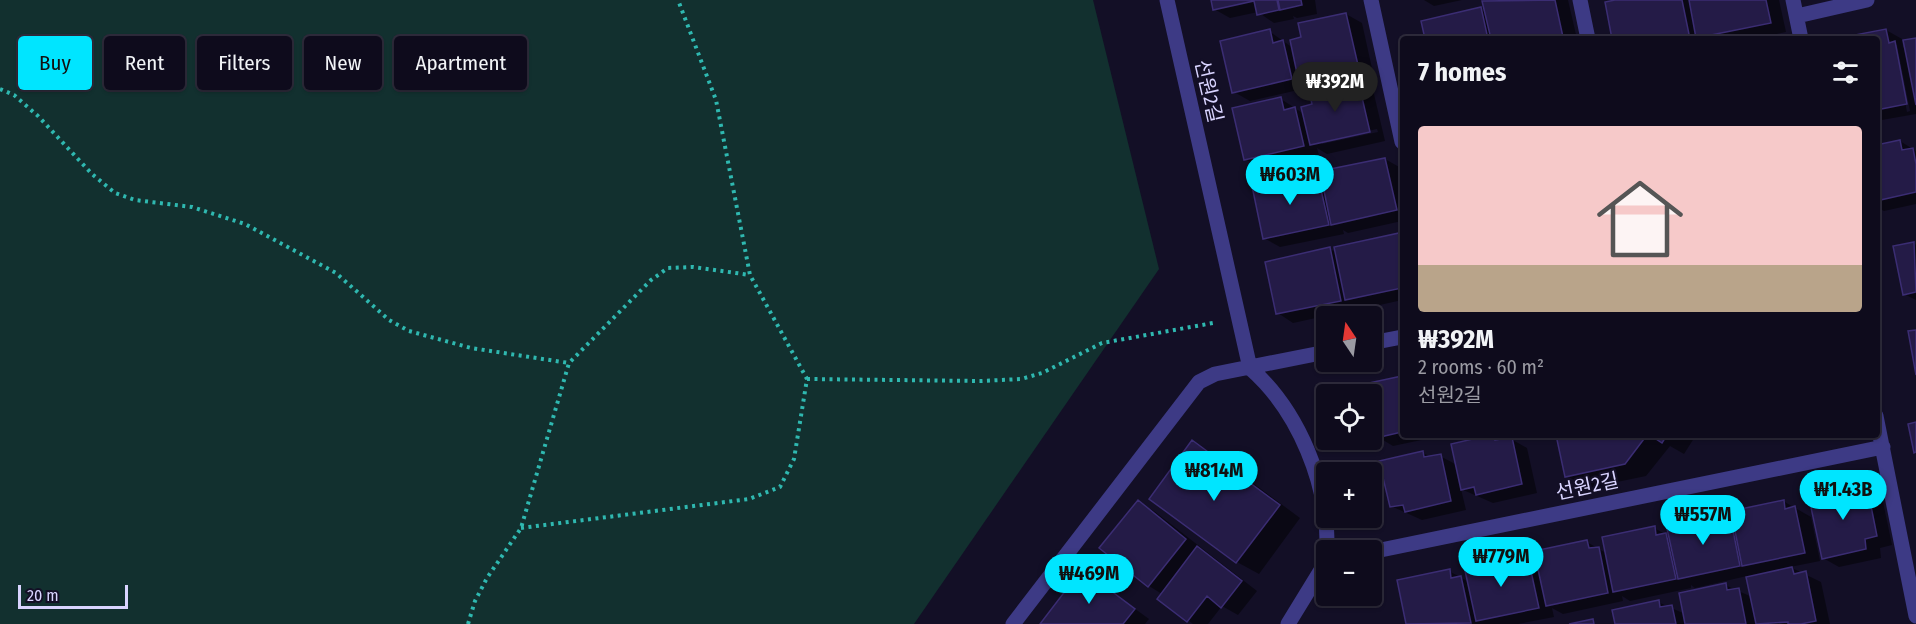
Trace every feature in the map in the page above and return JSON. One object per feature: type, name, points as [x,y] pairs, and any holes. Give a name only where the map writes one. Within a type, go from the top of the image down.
[{"type":"street","name":"선원2길","points":[[1167,0],[1250,368]]},
{"type":"street","points":[[1371,0],[1400,133]]},
{"type":"street","points":[[1580,0],[1587,36]]},
{"type":"street","points":[[1794,0],[1800,36]]},
{"type":"street","points":[[1797,16],[1867,0]]},
{"type":"street","points":[[1382,341],[1400,337]]},
{"type":"street","points":[[1013,624],[1185,396],[1207,377],[1316,354]]},
{"type":"street","points":[[1250,368],[1284,404],[1304,439],[1324,517],[1326,540]]},
{"type":"street","points":[[1880,434],[1916,616]]},
{"type":"street","name":"선원2길","points":[[1382,550],[1883,447]]},
{"type":"street","points":[[1288,624],[1316,578]]},
{"type":"path","points":[[520,528],[749,499],[769,494],[780,487],[788,477],[794,459],[807,379],[750,275],[716,100],[678,0]]},
{"type":"path","points":[[0,89],[14,95],[38,116],[92,174],[116,193],[135,200],[192,207],[245,224],[336,273],[389,320],[409,332],[471,348],[569,363]]},
{"type":"path","points":[[468,624],[483,585],[520,528],[569,363],[651,280],[668,268],[693,267],[750,275]]},
{"type":"path","points":[[807,379],[981,381],[1021,379],[1042,373],[1102,343],[1215,323],[1232,288]]},
{"type":"green space","points":[[0,0],[1093,0],[1159,269],[914,624],[0,624]]},
{"type":"building","points":[[1211,0],[1277,0],[1279,10],[1257,15],[1254,1],[1213,10]]},
{"type":"building","points":[[1278,0],[1301,0],[1302,5],[1280,10]]},
{"type":"building","points":[[1555,0],[1563,36],[1490,36],[1482,1]]},
{"type":"building","points":[[1682,0],[1689,36],[1611,36],[1605,2]]},
{"type":"building","points":[[1689,0],[1766,0],[1771,23],[1696,36]]},
{"type":"building","points":[[1481,7],[1487,36],[1424,36],[1421,21]]},
{"type":"building","points":[[1346,13],[1358,65],[1298,78],[1290,40],[1301,37],[1298,23]]},
{"type":"building","points":[[1270,29],[1273,43],[1283,40],[1292,79],[1232,93],[1220,41]]},
{"type":"building","points":[[1886,29],[1889,43],[1895,41],[1907,104],[1880,109],[1880,36],[1849,36]]},
{"type":"building","points":[[1916,38],[1916,105],[1903,40]]},
{"type":"building","points":[[1358,80],[1370,132],[1310,145],[1301,107],[1312,104],[1309,91]]},
{"type":"building","points":[[1281,97],[1284,110],[1295,107],[1304,146],[1244,160],[1232,108]]},
{"type":"building","points":[[1900,140],[1902,150],[1913,148],[1916,164],[1916,192],[1880,200],[1880,144]]},
{"type":"building","points":[[1385,158],[1397,210],[1331,225],[1320,171]]},
{"type":"building","points":[[1317,172],[1329,225],[1263,239],[1252,186]]},
{"type":"building","points":[[1399,233],[1400,288],[1345,300],[1334,247]]},
{"type":"building","points":[[1914,242],[1916,292],[1903,295],[1893,246]]},
{"type":"building","points":[[1330,247],[1341,301],[1276,314],[1265,262]]},
{"type":"building","points":[[1916,330],[1916,375],[1908,331]]},
{"type":"building","points":[[1400,376],[1400,432],[1382,437],[1382,384],[1364,384]]},
{"type":"building","points":[[1916,422],[1916,452],[1914,453],[1908,424]]},
{"type":"building","points":[[1477,438],[1495,438],[1495,440],[1512,438],[1522,484],[1476,495],[1474,487],[1461,490],[1451,444]]},
{"type":"building","points":[[1557,438],[1645,438],[1625,464],[1565,477]]},
{"type":"building","points":[[1654,438],[1665,438],[1662,443]]},
{"type":"building","points":[[1192,440],[1280,505],[1236,563],[1149,499]]},
{"type":"building","points":[[1423,451],[1424,457],[1441,454],[1451,501],[1405,512],[1403,505],[1390,507],[1382,474],[1382,462],[1379,461]]},
{"type":"building","points":[[1867,486],[1877,536],[1865,539],[1866,549],[1822,559],[1809,498]]},
{"type":"building","points":[[1138,500],[1186,539],[1148,587],[1099,548]]},
{"type":"building","points":[[1784,500],[1785,509],[1795,506],[1805,553],[1742,566],[1731,511]]},
{"type":"building","points":[[1719,513],[1721,522],[1731,520],[1740,566],[1678,579],[1666,524]]},
{"type":"building","points":[[1655,526],[1656,535],[1666,533],[1676,579],[1613,592],[1602,537]]},
{"type":"building","points":[[1587,540],[1589,548],[1599,547],[1608,593],[1546,606],[1534,551]]},
{"type":"building","points":[[1197,546],[1242,581],[1221,608],[1207,596],[1187,622],[1157,599]]},
{"type":"building","points":[[1517,555],[1519,564],[1529,562],[1539,608],[1476,621],[1464,566]]},
{"type":"building","points":[[1792,567],[1794,574],[1806,571],[1816,621],[1801,624],[1788,624],[1788,622],[1756,624],[1746,577]]},
{"type":"building","points":[[1082,569],[1135,609],[1123,624],[1040,624]]},
{"type":"building","points":[[1450,569],[1451,578],[1461,576],[1471,623],[1406,624],[1397,580]]},
{"type":"building","points":[[1726,583],[1727,590],[1739,588],[1746,624],[1685,624],[1679,593]]},
{"type":"building","points":[[1659,600],[1660,607],[1672,605],[1676,624],[1615,624],[1612,610]]},
{"type":"building","points":[[1593,619],[1594,624],[1569,624]]}]
